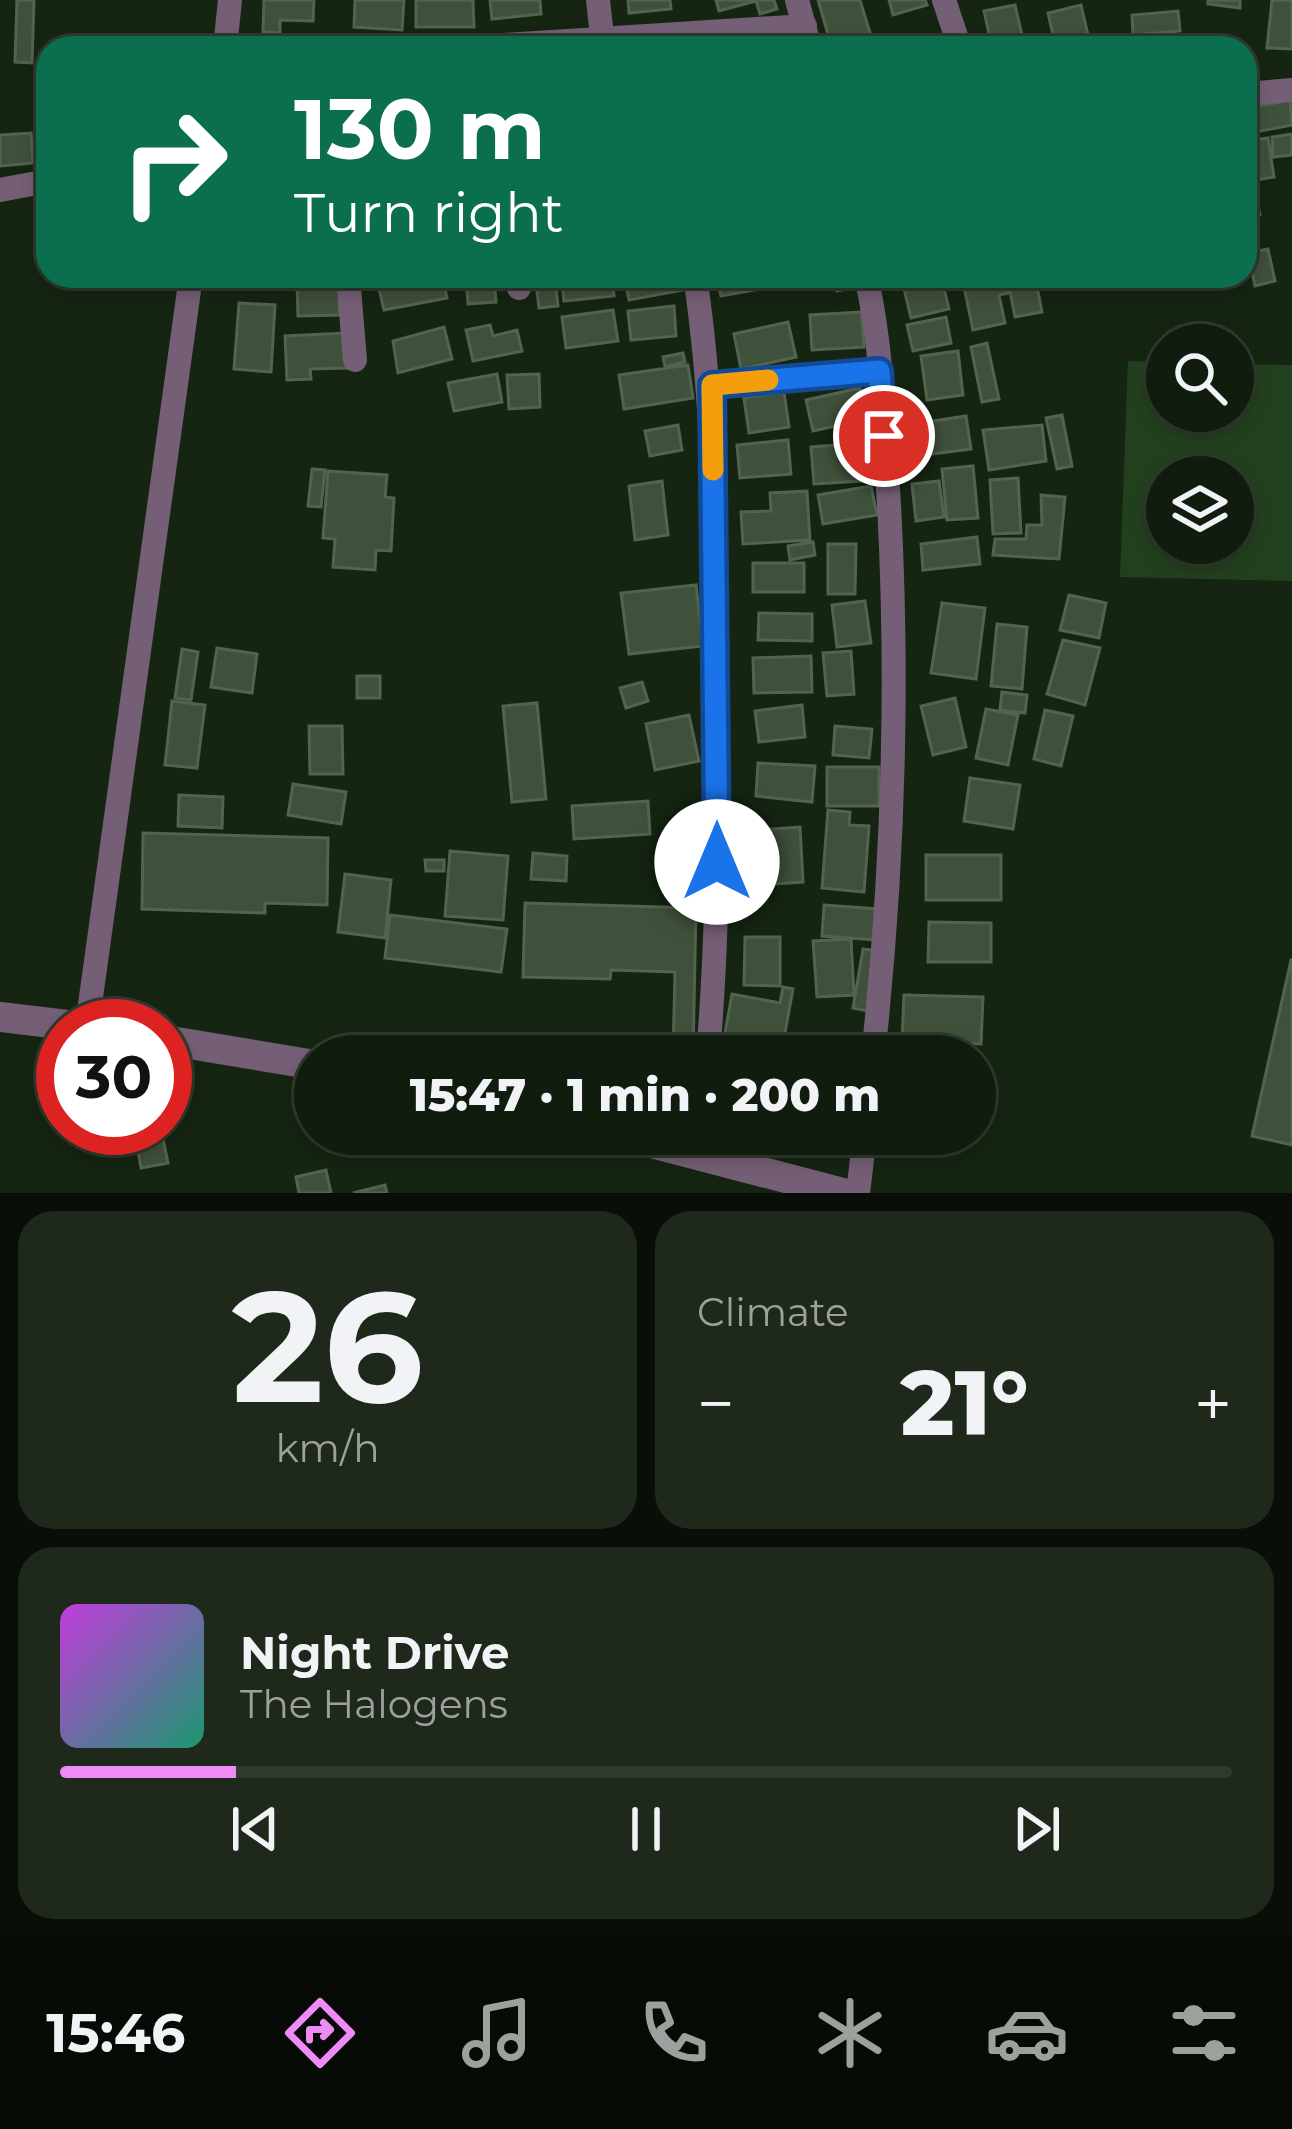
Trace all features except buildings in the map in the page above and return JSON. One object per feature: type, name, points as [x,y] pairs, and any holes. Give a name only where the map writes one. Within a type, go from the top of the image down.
[{"type":"street","points":[[226,36],[230,0]]},
{"type":"street","points":[[598,0],[602,36]]},
{"type":"street","points":[[796,0],[807,36]]},
{"type":"street","points":[[944,0],[956,36]]},
{"type":"street","points":[[1257,93],[1292,89]]},
{"type":"street","points":[[0,190],[36,184]]},
{"type":"street","points":[[91,999],[189,288]]},
{"type":"street","points":[[349,288],[355,360]]},
{"type":"street","points":[[697,288],[712,385],[717,862],[709,1035]]},
{"type":"street","points":[[868,288],[879,371],[892,575],[894,792],[875,1035]]},
{"type":"street","points":[[712,385],[879,371]]},
{"type":"street","points":[[0,1017],[36,1021]]},
{"type":"street","points":[[192,1044],[294,1062]]},
{"type":"street","points":[[730,1155],[843,1193]]},
{"type":"street","points":[[858,1193],[863,1155]]},
{"type":"green space","points":[[1128,361],[1146,361],[1146,432],[1254,432],[1254,364],[1292,365],[1292,581],[1120,577]]},
{"type":"slow traffic","points":[[713,470],[712,385],[768,380]]},
{"type":"route","points":[[717,862],[712,385],[879,371],[884,436]]}]
